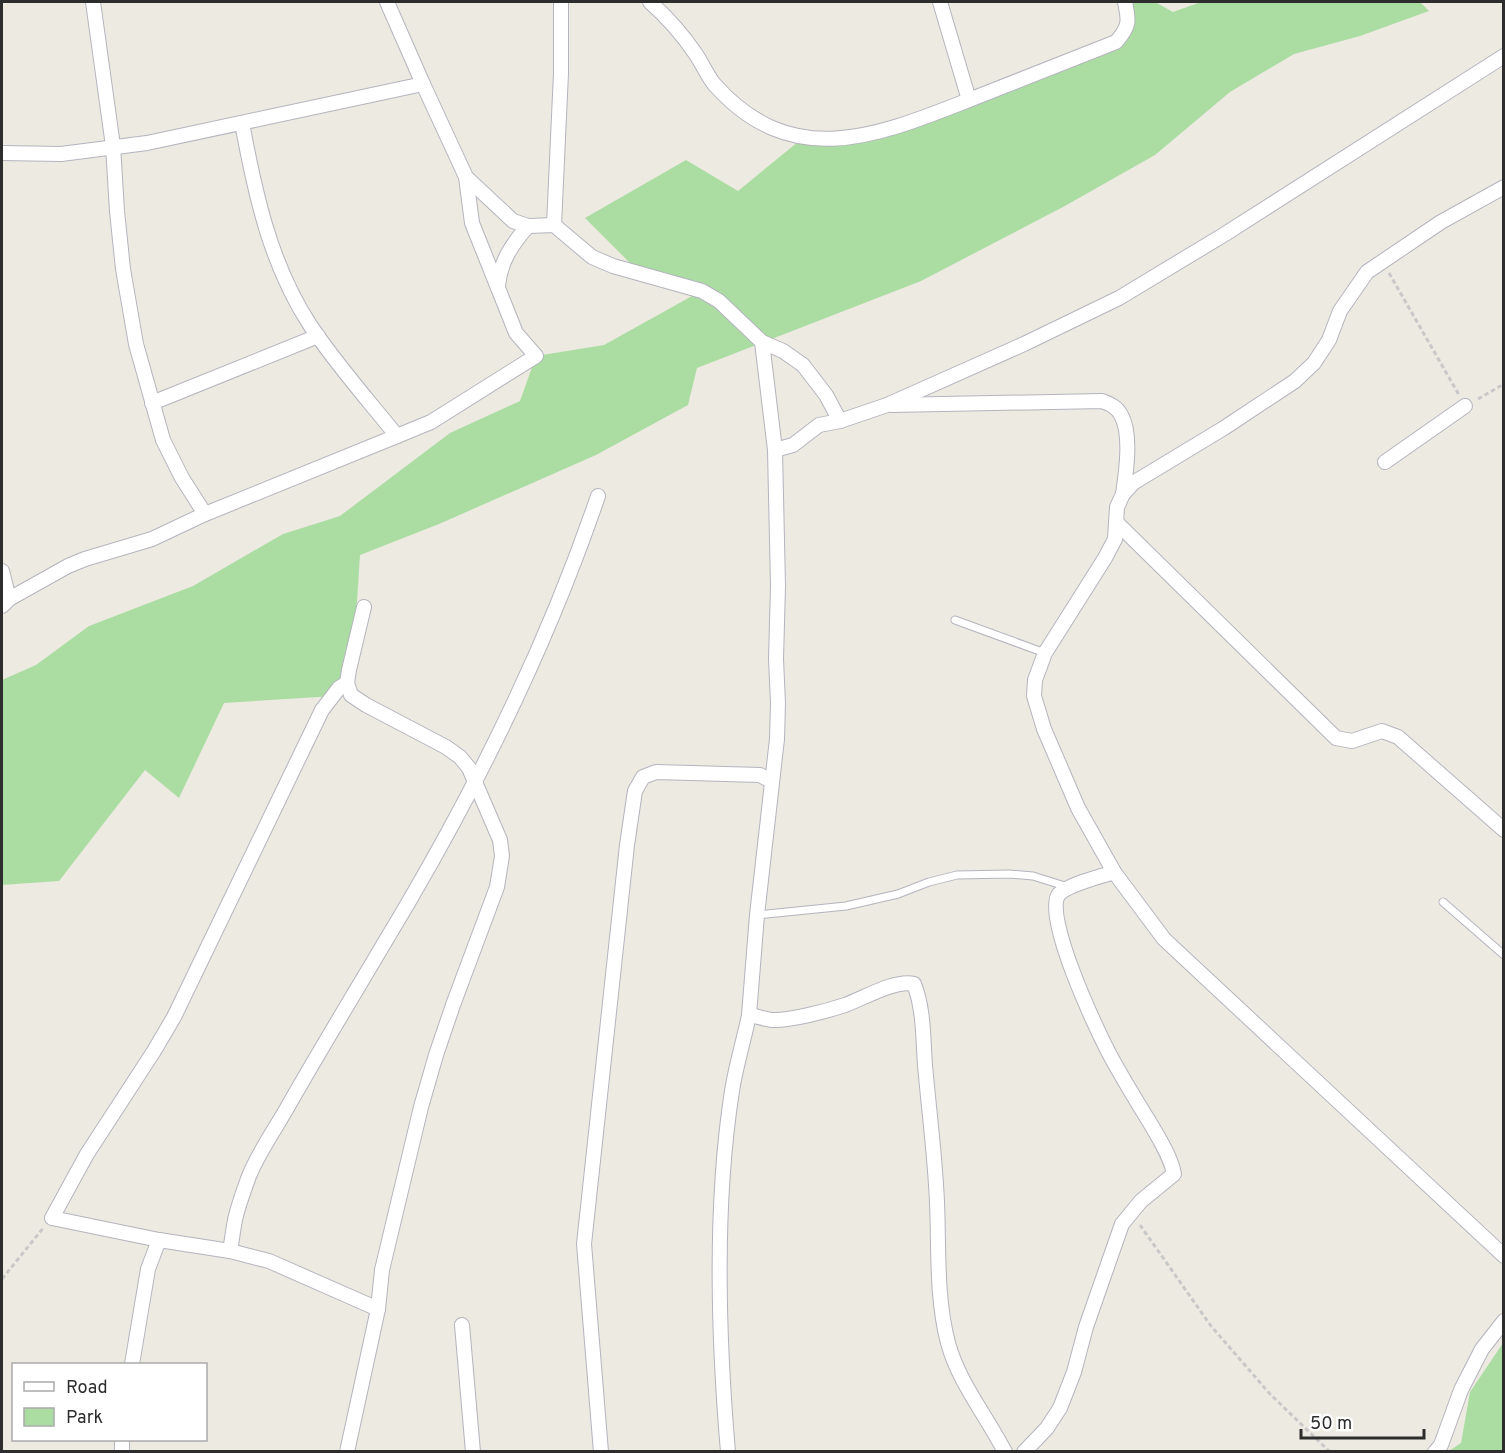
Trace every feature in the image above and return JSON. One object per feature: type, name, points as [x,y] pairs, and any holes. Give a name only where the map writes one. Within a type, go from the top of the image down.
[{"type":"street","points":[[93,2],[113,146],[123,268],[136,344],[163,440],[170,456],[205,514]]},
{"type":"street","points":[[2,571],[5,602],[68,566],[152,539],[205,514],[431,422],[536,356],[516,333],[472,223],[466,177],[387,2]]},
{"type":"street","points":[[554,225],[561,73],[561,2]]},
{"type":"street","points":[[650,2],[675,27],[712,81],[744,112],[786,133],[825,139],[864,136],[902,126],[1116,42],[1124,33],[1129,22],[1125,2]]},
{"type":"street","points":[[940,2],[969,100]]},
{"type":"street","points":[[775,450],[793,445],[819,425],[840,421],[887,405],[1024,344],[1119,298],[1225,234],[1503,56]]},
{"type":"street","points":[[2,153],[61,154],[147,143],[423,84]]},
{"type":"street","points":[[242,123],[262,215],[278,263],[293,294],[318,336],[398,436]]},
{"type":"street","points":[[466,177],[513,221],[528,226],[554,225],[592,257],[613,266],[702,291],[719,301],[762,342],[783,351],[803,365],[826,395],[840,421]]},
{"type":"street","points":[[1503,187],[1441,222],[1367,272],[1340,311],[1329,340],[1314,363],[1296,381],[1133,483],[1123,494],[1117,507],[1115,539],[1046,653],[1035,680],[1034,696],[1044,729],[1078,808],[1114,872],[1164,939],[1503,1256]]},
{"type":"street","points":[[498,288],[499,272],[512,243],[528,226]]},
{"type":"street","points":[[152,403],[318,336]]},
{"type":"street","points":[[728,1452],[722,1359],[721,1240],[726,1147],[731,1100],[749,1015],[757,915],[777,740],[778,586],[775,450],[762,342]]},
{"type":"street","points":[[887,405],[1102,401],[1117,410],[1124,425],[1127,442],[1123,494]]},
{"type":"street","points":[[1385,462],[1465,406]]},
{"type":"street","points":[[230,1251],[235,1218],[250,1174],[476,782],[537,655],[576,562],[598,496]]},
{"type":"street","points":[[1117,523],[1336,738],[1352,741],[1382,731],[1398,737],[1503,830]]},
{"type":"street","points":[[347,1452],[378,1309],[382,1270],[407,1162],[436,1055],[497,887],[502,856],[500,840],[476,782],[460,757],[351,695],[347,683],[364,607]]},
{"type":"street","points":[[347,683],[339,688],[322,710],[174,1017],[87,1154],[52,1218],[159,1240],[230,1251],[269,1261],[378,1309]]},
{"type":"street","points":[[601,1452],[584,1244],[635,791],[643,777],[656,772],[760,775],[771,781]]},
{"type":"street","points":[[1024,1452],[1047,1428],[1060,1408],[1122,1224],[1141,1201],[1174,1174],[1162,1145],[1106,1047],[1060,937],[1055,902],[1060,894],[1070,887],[1114,872]]},
{"type":"street","points":[[749,1015],[773,1020],[809,1014],[842,1006],[895,984],[907,982],[914,984],[921,1011],[937,1200],[940,1286],[944,1321],[957,1367],[1005,1452]]},
{"type":"street","points":[[132,1363],[148,1269],[159,1240]]},
{"type":"street","points":[[1435,1452],[1441,1445],[1461,1390],[1482,1349],[1503,1321]]},
{"type":"street","points":[[462,1325],[473,1452]]},
{"type":"lane","points":[[955,620],[1046,653]]},
{"type":"lane","points":[[757,915],[846,906],[898,894],[929,882],[957,875],[1033,876],[1070,887]]},
{"type":"lane","points":[[1443,902],[1503,955]]},
{"type":"path","points":[[1382,261],[1465,406],[1503,384]]},
{"type":"path","points":[[1131,1212],[1211,1326],[1270,1394],[1330,1452]]},
{"type":"path","points":[[2,1279],[52,1218]]},
{"type":"green space","points":[[1125,2],[1155,2],[1173,12],[1201,2],[1420,2],[1429,11],[1360,36],[1294,54],[1230,92],[1155,155],[1063,207],[921,281],[697,368],[688,405],[596,455],[439,524],[360,555],[351,695],[224,703],[179,798],[145,770],[59,881],[2,885],[2,680],[36,665],[89,626],[193,586],[283,534],[340,516],[450,433],[520,401],[536,356],[604,345],[701,291],[641,274],[585,218],[686,160],[738,191],[804,137],[864,136],[1124,33]]},
{"type":"green space","points":[[1503,1343],[1503,1451],[1449,1451],[1461,1443],[1470,1392]]}]
